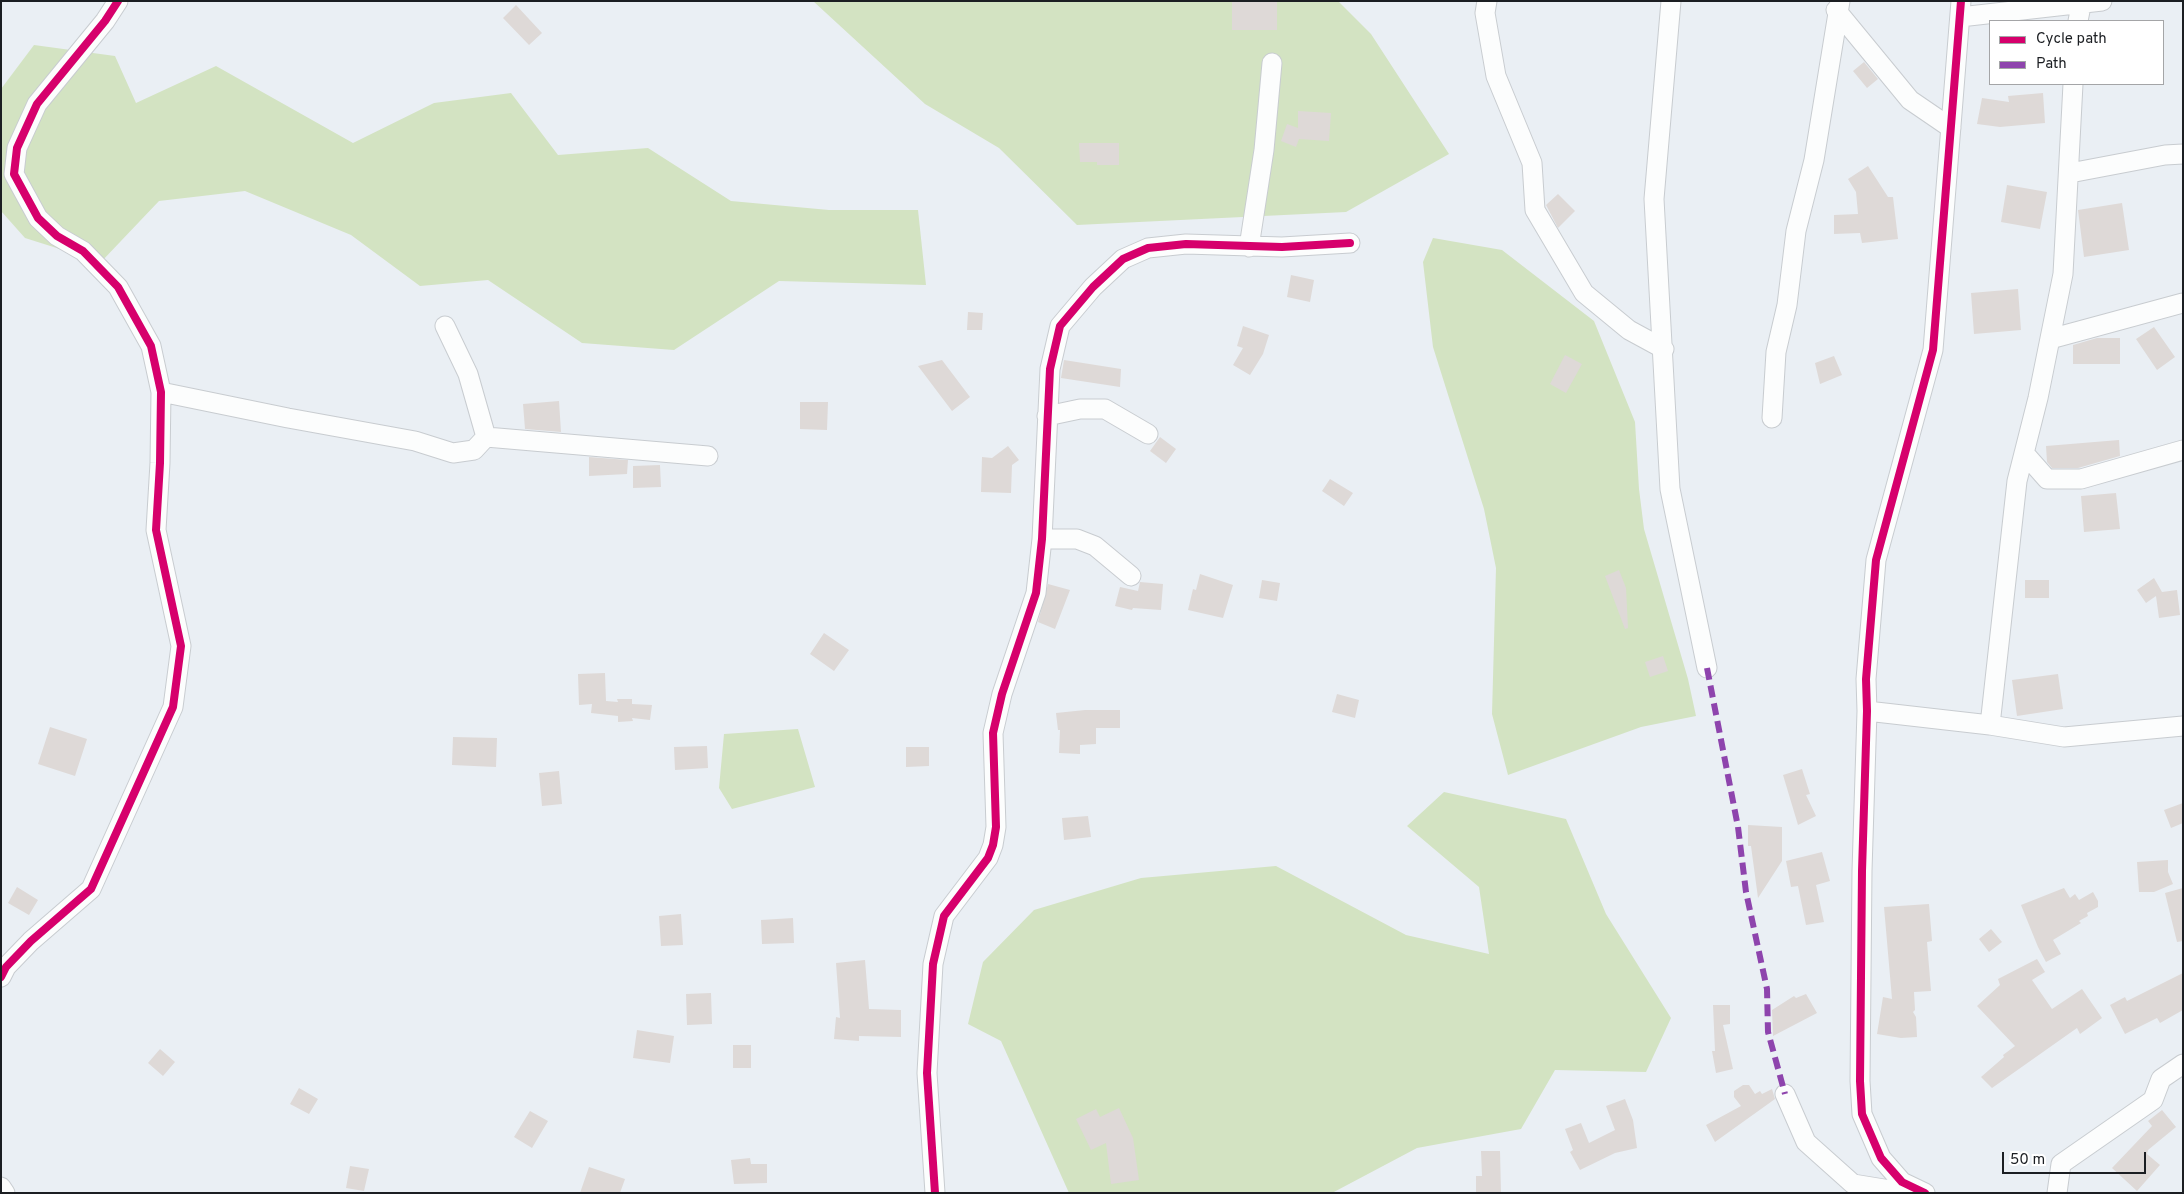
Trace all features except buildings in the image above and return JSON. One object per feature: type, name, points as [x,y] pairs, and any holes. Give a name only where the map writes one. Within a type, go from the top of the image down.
[{"type":"street","points":[[1,977],[6,967],[31,941],[90,889],[173,707],[181,646],[156,530],[160,463],[161,392],[151,346],[118,287],[83,251],[57,236],[38,218],[14,174],[17,148],[36,104],[105,21],[118,1]]},
{"type":"street","points":[[1487,1],[1485,13],[1496,76],[1532,163],[1535,210],[1584,293],[1629,330],[1664,349]]},
{"type":"street","points":[[1671,1],[1654,199],[1664,349],[1670,489],[1707,668]]},
{"type":"street","points":[[1925,1193],[1902,1182],[1881,1158],[1862,1114],[1860,1081],[1866,679],[1876,560],[1933,350],[1960,9],[2080,9],[2102,1]]},
{"type":"street","points":[[1836,6],[1910,100],[1951,128]]},
{"type":"street","points":[[1772,418],[1776,352],[1787,305],[1796,231],[1814,160],[1836,6]]},
{"type":"street","points":[[1249,247],[1264,150],[1272,63]]},
{"type":"street","points":[[1990,725],[2017,481],[2063,274],[2070,173],[2073,85]]},
{"type":"street","points":[[2070,173],[2165,155],[2183,154]]},
{"type":"street","points":[[935,1193],[926,1073],[933,964],[944,916],[988,858],[994,845],[996,827],[993,733],[1002,694],[1036,593],[1042,540],[1050,369],[1060,326],[1093,287],[1123,259],[1148,248],[1177,245],[1282,247],[1350,243]]},
{"type":"street","points":[[2050,338],[2183,303]]},
{"type":"street","points":[[445,326],[468,374],[486,437]]},
{"type":"street","points":[[161,392],[288,418],[415,440],[453,453],[474,450],[486,437]]},
{"type":"street","points":[[1047,416],[1080,409],[1105,409],[1148,434]]},
{"type":"street","points":[[486,437],[708,456]]},
{"type":"street","points":[[2024,453],[2048,479],[2081,479],[2183,450]]},
{"type":"street","points":[[1042,540],[1077,539],[1095,546],[1131,576]]},
{"type":"street","points":[[1867,711],[1990,725],[2064,737],[2183,726]]},
{"type":"street","points":[[2057,1193],[2060,1164],[2153,1100],[2161,1079],[2183,1064]]},
{"type":"street","points":[[1785,1094],[1806,1142],[1854,1184],[1908,1193]]},
{"type":"street","points":[[1,1187],[4,1193]]},
{"type":"green space","points":[[813,1],[1338,1],[1371,34],[1449,154],[1346,212],[1077,225],[999,148],[925,104]]},
{"type":"green space","points":[[34,45],[115,56],[136,103],[216,66],[353,143],[434,103],[511,93],[558,155],[648,148],[731,201],[829,210],[918,210],[926,285],[779,281],[674,350],[582,343],[488,280],[420,286],[351,235],[245,191],[159,201],[101,262],[25,238],[1,211],[1,89]]},
{"type":"green space","points":[[1433,238],[1502,250],[1594,321],[1635,422],[1639,489],[1644,529],[1688,679],[1696,716],[1641,727],[1508,775],[1492,714],[1496,568],[1484,509],[1433,347],[1423,262]]},
{"type":"green space","points":[[798,729],[815,787],[732,809],[719,788],[724,734]]},
{"type":"green space","points":[[1444,792],[1566,819],[1606,914],[1671,1018],[1646,1072],[1555,1070],[1521,1129],[1417,1148],[1332,1193],[1069,1193],[1001,1041],[968,1024],[983,962],[1034,910],[1141,878],[1276,866],[1406,935],[1489,954],[1479,887],[1407,826]]},
{"type":"marked path","points":[[1707,668],[1738,827],[1746,892],[1767,989],[1768,1032],[1785,1094]]},
{"type":"cycle path","points":[[1,977],[6,967],[31,941],[91,889],[173,707],[181,646],[156,530],[160,463],[161,392],[151,346],[118,287],[83,251],[57,236],[38,218],[14,174],[17,148],[37,104],[105,21],[118,1]]},
{"type":"cycle path","points":[[1925,1193],[1902,1182],[1881,1158],[1862,1114],[1860,1081],[1866,679],[1876,560],[1933,350],[1961,1]]},
{"type":"cycle path","points":[[935,1193],[927,1073],[933,964],[944,916],[988,858],[993,845],[996,827],[993,733],[1002,694],[1036,593],[1042,539],[1050,369],[1060,326],[1093,287],[1123,259],[1148,248],[1186,244],[1282,247],[1350,243]]}]
